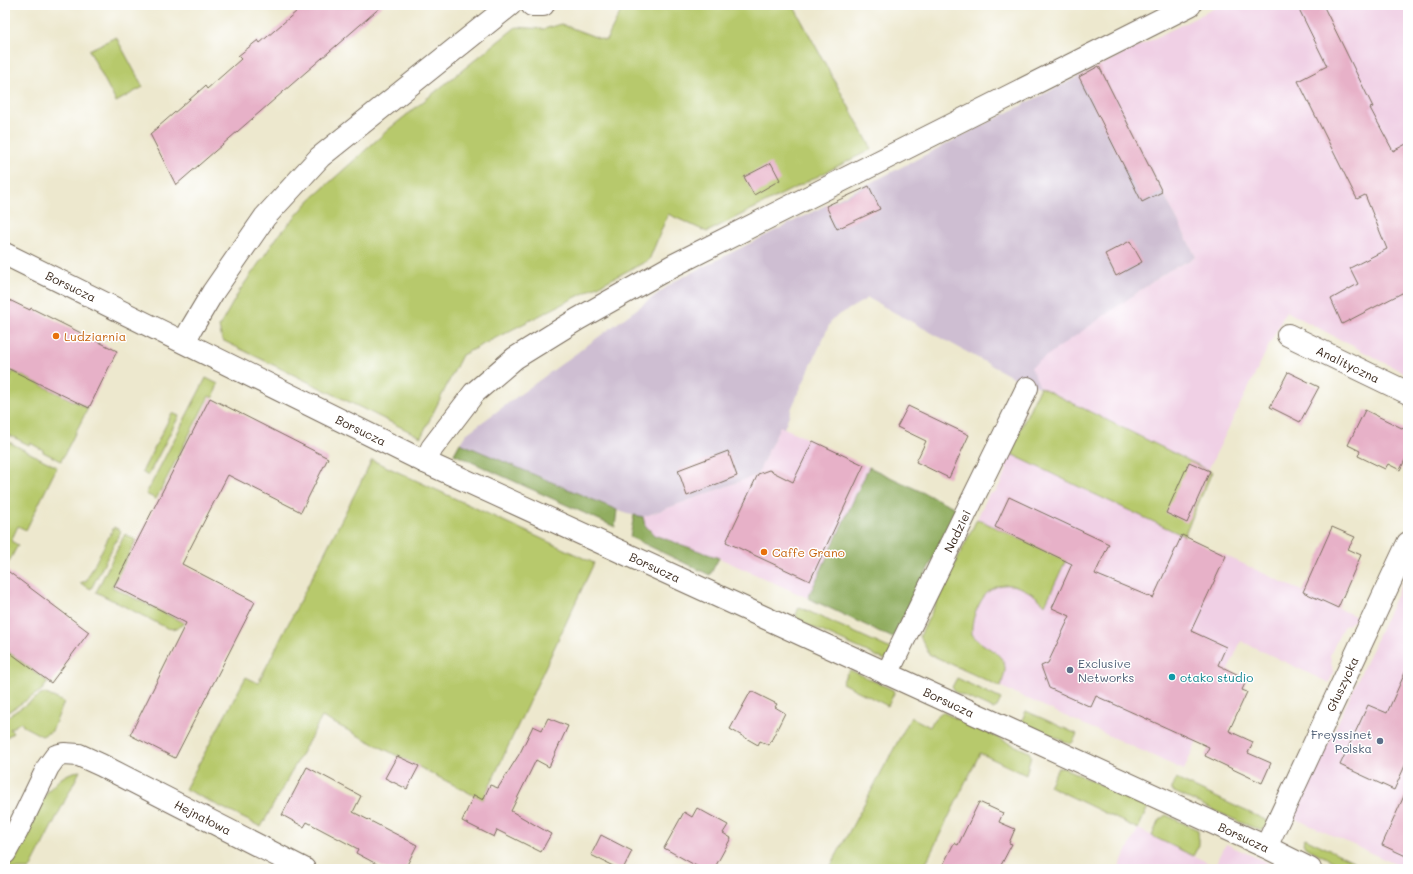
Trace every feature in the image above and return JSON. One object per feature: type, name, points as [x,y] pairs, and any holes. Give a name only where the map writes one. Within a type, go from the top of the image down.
[{"type":"street","points":[[184,342],[213,292],[265,217],[320,157],[510,5]]},
{"type":"street","points":[[532,5],[543,5]]},
{"type":"street","points":[[425,462],[432,448],[474,393],[515,358],[578,319],[686,258],[1190,5]]},
{"type":"street","name":"Borsucza","points":[[5,254],[425,462],[1266,847],[1310,869]]},
{"type":"street","name":"Analityczna","points":[[1288,335],[1408,394]]},
{"type":"street","name":"Nadziei","points":[[887,674],[1027,388]]},
{"type":"street","name":"Głuszycka","points":[[1266,847],[1408,543]]},
{"type":"street","name":"Hejnałowa","points":[[5,852],[17,831],[48,767],[56,756],[64,754],[79,755],[101,765],[304,869]]},
{"type":"shaded area","points":[[1221,5],[1408,5],[1408,375],[1286,311],[1208,470],[1040,387],[1030,367],[1168,271],[1196,257],[1099,66]]},
{"type":"shaded area","points":[[1099,66],[1196,257],[1168,271],[1031,367],[1040,387],[1018,380],[868,298],[832,319],[784,428],[780,426],[757,475],[643,517],[627,514],[460,443],[466,434],[675,281]]},
{"type":"shaded area","points":[[780,426],[869,467],[808,598],[719,558],[654,535],[645,525],[643,517],[757,475]]},
{"type":"shaded area","points":[[1009,453],[1359,618],[1343,627],[1330,655],[1333,673],[1329,683],[1241,641],[1184,770],[929,654],[920,636],[989,494],[996,492],[1007,470],[1004,464]]},
{"type":"shaded area","points":[[1408,570],[1408,869],[1406,869],[1294,818]]},
{"type":"shaded area","points":[[1138,829],[1215,866],[1226,844],[1282,869],[1118,869]]},
{"type":"green space","points":[[624,5],[793,5],[872,149],[707,232],[668,214],[649,260],[462,355],[421,437],[222,340],[219,327],[240,290],[278,236],[310,200],[389,129],[516,27],[544,29],[561,24],[606,41]]},
{"type":"green space","points":[[116,37],[143,87],[116,102],[89,50]]},
{"type":"green space","points":[[13,371],[88,408],[61,461],[43,452],[43,450],[30,443],[29,445],[5,433],[5,387]]},
{"type":"green space","points":[[206,378],[218,384],[213,398],[209,396],[156,499],[146,494]]},
{"type":"green space","points":[[1040,387],[1212,472],[1184,536],[1009,453]]},
{"type":"green space","points":[[172,413],[179,416],[148,476],[142,472]]},
{"type":"green space","points":[[5,440],[57,467],[26,530],[18,526],[11,541],[18,545],[5,569]]},
{"type":"green space","points":[[460,443],[617,510],[615,527],[454,454]]},
{"type":"green space","points":[[372,460],[594,563],[483,800],[322,717],[261,827],[185,789],[246,677],[258,683]]},
{"type":"green space","points":[[869,467],[958,509],[893,638],[808,598]]},
{"type":"green space","points":[[634,515],[643,517],[645,525],[654,535],[719,558],[710,575],[630,537]]},
{"type":"green space","points":[[977,519],[1066,560],[1045,605],[1037,597],[1024,589],[1010,585],[1003,585],[991,590],[981,601],[975,613],[972,634],[976,639],[1002,659],[1005,665],[1005,671],[1001,687],[929,654],[920,636]]},
{"type":"green space","points":[[114,527],[121,531],[91,589],[80,583],[86,581]]},
{"type":"green space","points":[[125,534],[136,540],[112,587],[184,623],[180,626],[174,629],[167,628],[96,592]]},
{"type":"green space","points":[[799,607],[893,650],[885,660],[797,620],[796,615]]},
{"type":"green space","points":[[5,649],[48,682],[42,690],[5,714]]},
{"type":"green space","points":[[850,670],[893,690],[894,693],[888,706],[842,683]]},
{"type":"green space","points":[[957,678],[1001,699],[997,707],[993,709],[955,692],[952,687]]},
{"type":"green space","points":[[44,693],[64,702],[52,731],[42,736],[23,726],[21,722],[10,729],[13,733],[5,738],[5,718]]},
{"type":"green space","points":[[1026,711],[1077,734],[1073,742],[1070,744],[1021,722]]},
{"type":"green space","points":[[942,712],[1029,752],[1031,756],[1026,775],[980,753],[923,869],[829,869],[911,717],[930,727],[934,719]]},
{"type":"green space","points":[[1058,768],[1064,768],[1148,807],[1138,829],[1049,786]]},
{"type":"green space","points":[[80,771],[30,869],[8,869],[48,791],[66,775]]},
{"type":"green space","points":[[1176,779],[1270,822],[1262,831],[1172,791]]},
{"type":"green space","points":[[1166,815],[1198,830],[1199,845],[1193,856],[1152,836],[1159,820]]},
{"type":"green space","points":[[1305,838],[1353,861],[1355,863],[1352,869],[1348,869],[1305,847],[1303,843]]},
{"type":"building","points":[[304,5],[383,5],[176,185],[150,134],[205,86],[207,89],[241,59],[238,56],[258,40],[260,43]]},
{"type":"building","points":[[1297,5],[1323,5],[1373,107],[1370,108],[1393,151],[1408,143],[1408,299],[1404,292],[1342,324],[1331,299],[1358,284],[1350,268],[1387,249],[1365,195],[1357,199],[1298,81],[1327,66]]},
{"type":"building","points":[[1099,66],[1162,192],[1142,202],[1079,77]]},
{"type":"building","points":[[771,163],[780,180],[754,195],[744,177]]},
{"type":"building","points":[[869,186],[880,209],[837,229],[826,206]]},
{"type":"building","points":[[1130,241],[1142,262],[1116,276],[1105,254]]},
{"type":"building","points":[[5,298],[30,310],[31,308],[117,351],[89,408],[5,367]]},
{"type":"building","points":[[1288,372],[1319,387],[1300,422],[1270,407]]},
{"type":"building","points":[[210,398],[328,458],[301,512],[228,475],[182,564],[255,602],[175,758],[130,735],[186,623],[114,586]]},
{"type":"building","points":[[908,406],[969,435],[949,478],[916,462],[926,441],[897,427]]},
{"type":"building","points":[[1365,410],[1408,431],[1408,454],[1400,470],[1388,464],[1385,469],[1358,456],[1360,451],[1348,445]]},
{"type":"building","points":[[813,441],[864,465],[810,581],[726,542],[758,474],[769,470],[793,482]]},
{"type":"building","points":[[728,451],[737,476],[687,496],[678,470]]},
{"type":"building","points":[[1189,462],[1210,471],[1187,523],[1166,513]]},
{"type":"building","points":[[1009,497],[1109,544],[1095,574],[1153,598],[1182,535],[1226,556],[1191,631],[1226,647],[1218,665],[1247,679],[1242,690],[1247,692],[1229,731],[1253,742],[1248,753],[1271,763],[1262,783],[1205,756],[1209,747],[1096,696],[1091,707],[1049,688],[1041,666],[1048,663],[1070,616],[1052,608],[1072,564],[995,527]]},
{"type":"building","points":[[1332,527],[1355,537],[1348,549],[1361,555],[1338,608],[1303,592]]},
{"type":"building","points":[[5,569],[89,632],[51,683],[5,649]]},
{"type":"building","name":"Freyssinet Polska","points":[[1408,666],[1408,759],[1394,790],[1340,765],[1368,705],[1387,713]]},
{"type":"building","points":[[751,691],[777,704],[775,707],[785,713],[769,745],[760,741],[758,745],[730,729]]},
{"type":"building","points":[[548,718],[568,726],[549,767],[536,760],[511,811],[551,834],[541,852],[497,830],[494,837],[462,821],[474,795],[483,800],[490,785],[498,788],[520,753],[533,726],[542,730]]},
{"type":"building","points":[[397,756],[419,766],[407,789],[385,778]]},
{"type":"building","points":[[307,767],[361,796],[353,812],[417,845],[405,869],[386,869],[356,853],[358,849],[307,822],[304,827],[282,815]]},
{"type":"building","points":[[1408,787],[1408,857],[1382,845]]},
{"type":"building","points":[[979,802],[1003,813],[999,822],[1015,829],[1009,843],[1012,844],[999,869],[941,869],[954,843],[958,845]]},
{"type":"building","points":[[697,808],[728,825],[723,833],[731,838],[714,869],[702,869],[664,848],[684,812],[692,817]]},
{"type":"building","points":[[601,835],[632,851],[623,869],[619,869],[591,855]]},
{"type":"place","name":"Ludziarnia","points":[[56,336]]},
{"type":"place","name":"Caffe Grano","points":[[764,552]]},
{"type":"place","name":"Exclusive Networks","points":[[1070,670]]},
{"type":"place","name":"otako studio","points":[[1172,677]]},
{"type":"place","name":"Freyssinet Polska","points":[[1380,741]]}]
